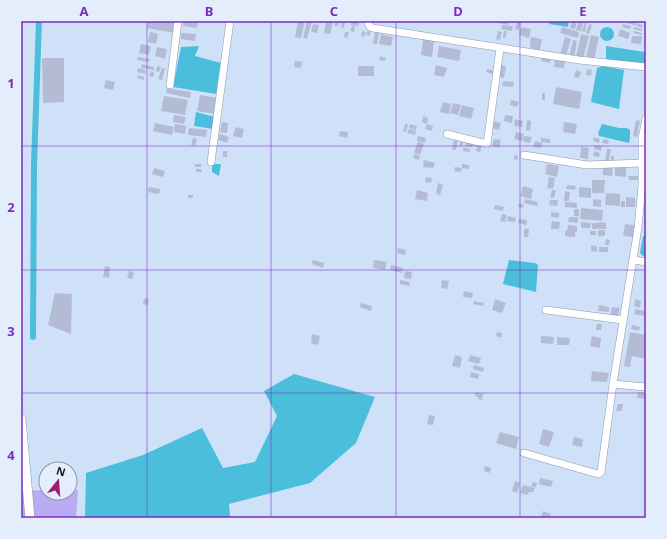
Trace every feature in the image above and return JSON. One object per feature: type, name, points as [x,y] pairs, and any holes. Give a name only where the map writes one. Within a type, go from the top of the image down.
[{"type":"street","points":[[170,85],[178,21]]},
{"type":"street","points":[[210,162],[230,21]]},
{"type":"street","points":[[367,21],[373,28],[579,60],[646,67]]},
{"type":"street","points":[[447,134],[487,144],[500,48]]},
{"type":"street","points":[[524,453],[600,474],[601,472],[613,384],[634,260],[638,228],[646,118]]},
{"type":"street","points":[[524,154],[587,165],[643,163]]},
{"type":"street","points":[[634,260],[646,262]]},
{"type":"street","points":[[546,310],[623,320]]},
{"type":"street","points":[[613,384],[646,387]]},
{"type":"street","points":[[21,419],[30,518]]},
{"type":"shaded area","points":[[38,490],[38,501],[77,501],[76,518],[22,518],[21,491]]},
{"type":"water","points":[[549,21],[569,21],[568,27],[549,24]]},
{"type":"water","points":[[607,27],[612,29],[614,34],[612,39],[607,41],[602,39],[600,34],[602,29]]},
{"type":"water","points":[[199,46],[195,56],[221,63],[216,94],[173,87],[181,47]]},
{"type":"water","points":[[606,46],[645,52],[646,64],[606,60]]},
{"type":"water","points":[[603,66],[624,70],[619,109],[591,102],[597,68]]},
{"type":"water","points":[[196,112],[215,117],[213,129],[194,126]]},
{"type":"water","points":[[602,124],[619,128],[627,128],[630,130],[629,143],[599,136],[598,133]]},
{"type":"water","points":[[212,164],[221,164],[219,176],[212,172]]},
{"type":"water","points":[[643,236],[646,236],[646,257],[640,253]]},
{"type":"water","points":[[509,260],[535,263],[538,265],[536,292],[503,284]]},
{"type":"water","points":[[294,374],[375,397],[356,443],[310,483],[229,504],[230,518],[85,518],[86,473],[143,455],[202,428],[223,468],[255,462],[277,416],[264,391]]},
{"type":"building","points":[[148,21],[176,21],[174,33],[147,28]]},
{"type":"building","points":[[184,21],[198,22],[197,28],[183,26]]},
{"type":"building","points":[[298,21],[305,21],[301,38],[295,37]]},
{"type":"building","points":[[307,21],[312,21],[307,39],[303,38]]},
{"type":"building","points":[[326,21],[333,21],[330,34],[324,33]]},
{"type":"building","points":[[336,21],[339,21],[338,26],[334,26]]},
{"type":"building","points":[[342,21],[345,21],[344,28],[341,27]]},
{"type":"building","points":[[352,21],[359,22],[358,26],[351,25]]},
{"type":"building","points":[[498,21],[509,21],[508,25],[498,23]]},
{"type":"building","points":[[517,21],[521,21],[519,30],[515,29]]},
{"type":"building","points":[[572,21],[577,21],[575,29],[570,28]]},
{"type":"building","points":[[579,21],[584,21],[581,31],[576,30]]},
{"type":"building","points":[[627,21],[641,21],[641,23],[637,22],[636,26],[627,23]]},
{"type":"building","points":[[585,22],[587,23],[585,32],[582,31]]},
{"type":"building","points":[[637,23],[643,25],[642,28],[637,26]]},
{"type":"building","points":[[313,24],[319,25],[317,33],[311,32]]},
{"type":"building","points":[[589,24],[592,25],[589,34],[586,33]]},
{"type":"building","points":[[623,24],[631,26],[630,29],[622,27]]},
{"type":"building","points":[[502,25],[513,26],[512,31],[501,29]]},
{"type":"building","points":[[352,26],[355,26],[354,32],[350,31]]},
{"type":"building","points":[[521,27],[531,29],[529,38],[519,35]]},
{"type":"building","points":[[562,27],[579,32],[578,38],[560,33]]},
{"type":"building","points":[[634,27],[642,29],[642,31],[633,29]]},
{"type":"building","points":[[620,29],[630,33],[628,39],[618,36]]},
{"type":"building","points":[[362,31],[366,32],[364,37],[361,36]]},
{"type":"building","points":[[367,31],[370,32],[370,36],[366,35]]},
{"type":"building","points":[[498,31],[502,32],[500,40],[496,39]]},
{"type":"building","points":[[504,31],[507,31],[505,38],[503,38]]},
{"type":"building","points":[[634,31],[642,33],[642,35],[633,33]]},
{"type":"building","points":[[150,32],[158,34],[156,44],[148,42]]},
{"type":"building","points":[[345,32],[349,32],[347,38],[344,37]]},
{"type":"building","points":[[375,32],[379,33],[377,44],[373,44]]},
{"type":"building","points":[[181,33],[196,34],[195,41],[181,39]]},
{"type":"building","points":[[381,34],[393,37],[391,46],[379,44]]},
{"type":"building","points":[[581,34],[589,36],[583,59],[576,57]]},
{"type":"building","points":[[591,35],[599,37],[594,60],[586,58]]},
{"type":"building","points":[[632,36],[642,36],[641,44],[631,43]]},
{"type":"building","points":[[531,37],[542,39],[540,50],[530,48]]},
{"type":"building","points":[[565,37],[571,39],[566,56],[560,55]]},
{"type":"building","points":[[423,40],[434,41],[432,57],[421,55]]},
{"type":"building","points":[[573,40],[577,41],[574,59],[569,58]]},
{"type":"building","points":[[141,44],[151,46],[149,55],[139,53]]},
{"type":"building","points":[[439,46],[461,50],[459,61],[437,57]]},
{"type":"building","points":[[157,47],[167,49],[165,59],[155,56]]},
{"type":"building","points":[[380,56],[386,58],[385,61],[379,60]]},
{"type":"building","points":[[138,57],[150,59],[149,62],[137,60]]},
{"type":"building","points":[[542,57],[551,59],[550,63],[541,61]]},
{"type":"building","points":[[42,58],[64,58],[64,102],[43,103]]},
{"type":"building","points":[[555,59],[565,61],[564,68],[554,67]]},
{"type":"building","points":[[295,61],[302,62],[301,68],[294,67]]},
{"type":"building","points":[[142,64],[154,67],[154,70],[141,68]]},
{"type":"building","points":[[436,65],[447,68],[444,77],[434,75]]},
{"type":"building","points":[[501,65],[506,66],[504,78],[499,77]]},
{"type":"building","points":[[157,66],[161,67],[159,72],[156,71]]},
{"type":"building","points":[[358,66],[374,66],[374,76],[358,76]]},
{"type":"building","points":[[138,68],[145,70],[145,74],[137,72]]},
{"type":"building","points":[[162,68],[165,69],[162,80],[158,79]]},
{"type":"building","points":[[487,69],[496,71],[496,75],[486,72]]},
{"type":"building","points":[[587,69],[592,70],[591,76],[586,75]]},
{"type":"building","points":[[576,70],[581,72],[579,78],[574,77]]},
{"type":"building","points":[[151,71],[154,72],[153,77],[149,76]]},
{"type":"building","points":[[138,75],[144,77],[144,80],[137,78]]},
{"type":"building","points":[[106,80],[115,82],[113,90],[104,88]]},
{"type":"building","points":[[503,81],[514,82],[513,87],[502,86]]},
{"type":"building","points":[[556,87],[582,92],[579,109],[553,104]]},
{"type":"building","points":[[167,88],[191,92],[190,98],[166,93]]},
{"type":"building","points":[[542,93],[545,93],[545,100],[542,100]]},
{"type":"building","points":[[200,95],[218,98],[215,114],[197,111]]},
{"type":"building","points":[[164,96],[188,100],[185,115],[161,111]]},
{"type":"building","points":[[511,100],[519,102],[517,107],[510,105]]},
{"type":"building","points":[[443,102],[451,104],[449,114],[440,112]]},
{"type":"building","points":[[453,103],[461,105],[458,115],[450,113]]},
{"type":"building","points":[[462,105],[474,108],[471,119],[459,116]]},
{"type":"building","points":[[174,115],[186,117],[184,124],[173,122]]},
{"type":"building","points":[[505,115],[513,116],[512,123],[504,121]]},
{"type":"building","points":[[423,116],[428,118],[427,124],[422,122]]},
{"type":"building","points":[[515,119],[523,121],[522,127],[514,126]]},
{"type":"building","points":[[527,120],[531,121],[530,131],[526,130]]},
{"type":"building","points":[[636,120],[640,121],[637,137],[633,136]]},
{"type":"building","points":[[493,121],[501,123],[499,130],[491,128]]},
{"type":"building","points":[[222,122],[228,123],[227,133],[220,132]]},
{"type":"building","points":[[564,122],[577,124],[575,134],[563,132]]},
{"type":"building","points":[[155,123],[174,127],[172,135],[153,131]]},
{"type":"building","points":[[175,124],[186,126],[185,134],[174,132]]},
{"type":"building","points":[[405,124],[408,124],[406,132],[403,131]]},
{"type":"building","points":[[410,124],[417,126],[416,130],[409,128]]},
{"type":"building","points":[[427,124],[433,126],[432,131],[425,129]]},
{"type":"building","points":[[236,127],[244,129],[242,138],[233,136]]},
{"type":"building","points":[[189,128],[207,130],[206,137],[188,135]]},
{"type":"building","points":[[409,129],[416,131],[415,135],[407,133]]},
{"type":"building","points":[[340,131],[348,132],[347,138],[339,136]]},
{"type":"building","points":[[516,132],[524,134],[522,141],[514,139]]},
{"type":"building","points":[[220,134],[229,137],[227,143],[218,140]]},
{"type":"building","points":[[418,136],[426,138],[425,143],[417,141]]},
{"type":"building","points":[[524,136],[532,137],[530,143],[523,141]]},
{"type":"building","points":[[594,137],[600,139],[599,143],[593,141]]},
{"type":"building","points":[[193,138],[197,139],[195,146],[191,145]]},
{"type":"building","points":[[541,138],[550,139],[550,143],[541,142]]},
{"type":"building","points":[[454,139],[458,140],[456,150],[452,149]]},
{"type":"building","points":[[494,139],[501,140],[499,148],[492,146]]},
{"type":"building","points":[[603,139],[609,140],[608,144],[602,143]]},
{"type":"building","points":[[461,141],[463,142],[462,147],[459,146]]},
{"type":"building","points":[[535,141],[542,143],[541,148],[533,147]]},
{"type":"building","points":[[418,142],[424,144],[420,155],[414,153]]},
{"type":"building","points":[[466,142],[473,143],[472,147],[465,146]]},
{"type":"building","points":[[478,144],[482,145],[480,152],[476,151]]},
{"type":"building","points":[[595,145],[602,146],[601,151],[594,149]]},
{"type":"building","points":[[463,147],[470,149],[470,152],[463,151]]},
{"type":"building","points":[[581,147],[589,148],[588,159],[580,158]]},
{"type":"building","points":[[607,149],[611,149],[608,164],[605,163]]},
{"type":"building","points":[[223,151],[227,151],[227,157],[223,157]]},
{"type":"building","points":[[594,151],[600,153],[599,157],[593,156]]},
{"type":"building","points":[[414,154],[420,156],[419,160],[413,158]]},
{"type":"building","points":[[514,155],[518,156],[517,160],[514,159]]},
{"type":"building","points":[[611,156],[614,156],[614,162],[610,162]]},
{"type":"building","points":[[424,160],[435,163],[433,168],[423,167]]},
{"type":"building","points":[[195,164],[201,164],[201,167],[195,167]]},
{"type":"building","points":[[462,164],[469,165],[469,169],[462,168]]},
{"type":"building","points":[[547,164],[559,166],[557,177],[545,174]]},
{"type":"building","points":[[455,167],[462,168],[461,172],[454,171]]},
{"type":"building","points":[[603,167],[613,167],[612,176],[603,175]]},
{"type":"building","points":[[615,167],[626,167],[626,177],[615,176]]},
{"type":"building","points":[[154,168],[165,171],[163,177],[152,174]]},
{"type":"building","points":[[196,169],[201,169],[202,172],[196,172]]},
{"type":"building","points":[[628,176],[638,176],[638,180],[629,180]]},
{"type":"building","points":[[426,177],[432,178],[431,183],[425,182]]},
{"type":"building","points":[[549,177],[555,178],[553,189],[547,188]]},
{"type":"building","points":[[592,180],[605,180],[604,193],[592,193]]},
{"type":"building","points":[[438,183],[443,185],[440,195],[436,194]]},
{"type":"building","points":[[567,185],[576,186],[575,190],[566,189]]},
{"type":"building","points":[[523,186],[533,189],[531,199],[520,196]]},
{"type":"building","points":[[149,187],[160,189],[159,194],[148,192]]},
{"type":"building","points":[[579,187],[591,188],[591,198],[579,197]]},
{"type":"building","points":[[417,190],[428,193],[427,201],[415,199]]},
{"type":"building","points":[[552,190],[556,190],[554,198],[550,198]]},
{"type":"building","points":[[565,191],[570,192],[569,201],[564,201]]},
{"type":"building","points":[[606,193],[620,194],[620,206],[605,205]]},
{"type":"building","points":[[188,195],[193,195],[193,198],[188,198]]},
{"type":"building","points":[[626,197],[635,198],[635,207],[626,207]]},
{"type":"building","points":[[525,199],[538,202],[537,206],[524,203]]},
{"type":"building","points":[[593,199],[601,200],[601,207],[593,206]]},
{"type":"building","points":[[550,200],[558,200],[557,206],[549,205]]},
{"type":"building","points":[[621,201],[625,201],[625,207],[621,207]]},
{"type":"building","points":[[565,202],[577,203],[577,208],[565,207]]},
{"type":"building","points":[[519,203],[524,205],[523,208],[518,207]]},
{"type":"building","points":[[495,205],[504,207],[503,211],[494,209]]},
{"type":"building","points":[[581,208],[603,210],[602,221],[580,219]]},
{"type":"building","points":[[574,209],[579,209],[579,216],[574,216]]},
{"type":"building","points":[[551,212],[559,213],[559,218],[551,217]]},
{"type":"building","points":[[502,214],[507,215],[505,222],[500,221]]},
{"type":"building","points":[[508,216],[516,218],[515,222],[507,221]]},
{"type":"building","points":[[569,217],[578,217],[578,223],[568,222]]},
{"type":"building","points":[[519,219],[527,220],[526,225],[518,223]]},
{"type":"building","points":[[552,221],[560,222],[559,229],[551,229]]},
{"type":"building","points":[[581,222],[591,223],[590,228],[581,228]]},
{"type":"building","points":[[599,222],[606,223],[606,229],[599,229]]},
{"type":"building","points":[[592,223],[599,223],[599,229],[592,229]]},
{"type":"building","points":[[625,224],[634,225],[633,237],[623,236]]},
{"type":"building","points":[[568,225],[577,226],[575,237],[565,236],[565,231],[567,231]]},
{"type":"building","points":[[524,229],[529,229],[528,237],[524,237]]},
{"type":"building","points":[[598,230],[605,230],[605,236],[598,236]]},
{"type":"building","points":[[590,231],[596,231],[596,235],[590,235]]},
{"type":"building","points":[[606,239],[610,240],[609,245],[605,245]]},
{"type":"building","points":[[591,245],[597,246],[597,252],[591,251]]},
{"type":"building","points":[[599,247],[608,247],[608,252],[599,252]]},
{"type":"building","points":[[398,248],[406,250],[405,255],[397,253]]},
{"type":"building","points":[[313,260],[324,263],[323,268],[312,264]]},
{"type":"building","points":[[374,260],[387,262],[385,270],[373,268]]},
{"type":"building","points":[[391,265],[403,268],[402,273],[390,270]]},
{"type":"building","points":[[105,266],[110,267],[109,278],[103,277]]},
{"type":"building","points":[[129,271],[134,272],[132,279],[127,278]]},
{"type":"building","points":[[405,271],[412,272],[411,279],[404,278]]},
{"type":"building","points":[[400,280],[410,282],[409,286],[400,284]]},
{"type":"building","points":[[442,280],[449,281],[447,289],[441,288]]},
{"type":"building","points":[[464,291],[473,293],[472,298],[463,297]]},
{"type":"building","points":[[55,293],[72,294],[71,334],[48,325]]},
{"type":"building","points":[[144,298],[149,299],[148,305],[143,304]]},
{"type":"building","points":[[495,299],[506,303],[502,313],[492,310]]},
{"type":"building","points":[[635,299],[641,301],[640,308],[634,306]]},
{"type":"building","points":[[474,301],[484,303],[483,306],[473,304]]},
{"type":"building","points":[[361,303],[372,306],[371,311],[360,307]]},
{"type":"building","points":[[599,305],[609,307],[609,312],[598,311]]},
{"type":"building","points":[[612,307],[620,308],[617,319],[610,317]]},
{"type":"building","points":[[635,309],[646,311],[645,316],[634,314]]},
{"type":"building","points":[[597,324],[602,324],[601,330],[596,330]]},
{"type":"building","points":[[632,325],[640,327],[639,331],[631,329]]},
{"type":"building","points":[[497,332],[502,333],[501,338],[496,336]]},
{"type":"building","points":[[630,332],[646,335],[646,359],[632,356],[630,367],[624,366]]},
{"type":"building","points":[[312,334],[320,336],[318,345],[311,343]]},
{"type":"building","points":[[541,336],[554,337],[553,344],[541,343]]},
{"type":"building","points":[[592,336],[601,338],[600,348],[590,346]]},
{"type":"building","points":[[557,337],[570,338],[569,345],[557,345]]},
{"type":"building","points":[[455,355],[462,357],[460,368],[452,366]]},
{"type":"building","points":[[470,355],[481,358],[479,364],[468,361]]},
{"type":"building","points":[[474,365],[484,368],[483,372],[473,369]]},
{"type":"building","points":[[592,371],[609,373],[607,382],[591,381]]},
{"type":"building","points":[[471,372],[479,374],[478,379],[470,377]]},
{"type":"building","points":[[476,392],[483,394],[482,400],[475,396]]},
{"type":"building","points":[[638,392],[646,393],[646,399],[637,398]]},
{"type":"building","points":[[618,404],[623,404],[622,411],[616,411]]},
{"type":"building","points":[[429,415],[435,416],[433,425],[427,424]]},
{"type":"building","points":[[543,429],[554,432],[549,447],[539,444]]},
{"type":"building","points":[[500,432],[519,437],[516,449],[496,443]]},
{"type":"building","points":[[574,437],[583,439],[582,447],[572,445]]},
{"type":"building","points":[[485,466],[491,468],[490,473],[484,471]]},
{"type":"building","points":[[540,478],[553,481],[551,487],[539,484]]},
{"type":"building","points":[[515,481],[520,483],[517,493],[512,491]]},
{"type":"building","points":[[533,482],[537,483],[536,487],[531,486]]},
{"type":"building","points":[[523,485],[535,488],[533,492],[529,492],[527,495],[520,493]]},
{"type":"building","points":[[543,511],[551,514],[549,518],[541,517]]},
{"type":"waterway","points":[[33,337],[34,165],[39,21]]}]
